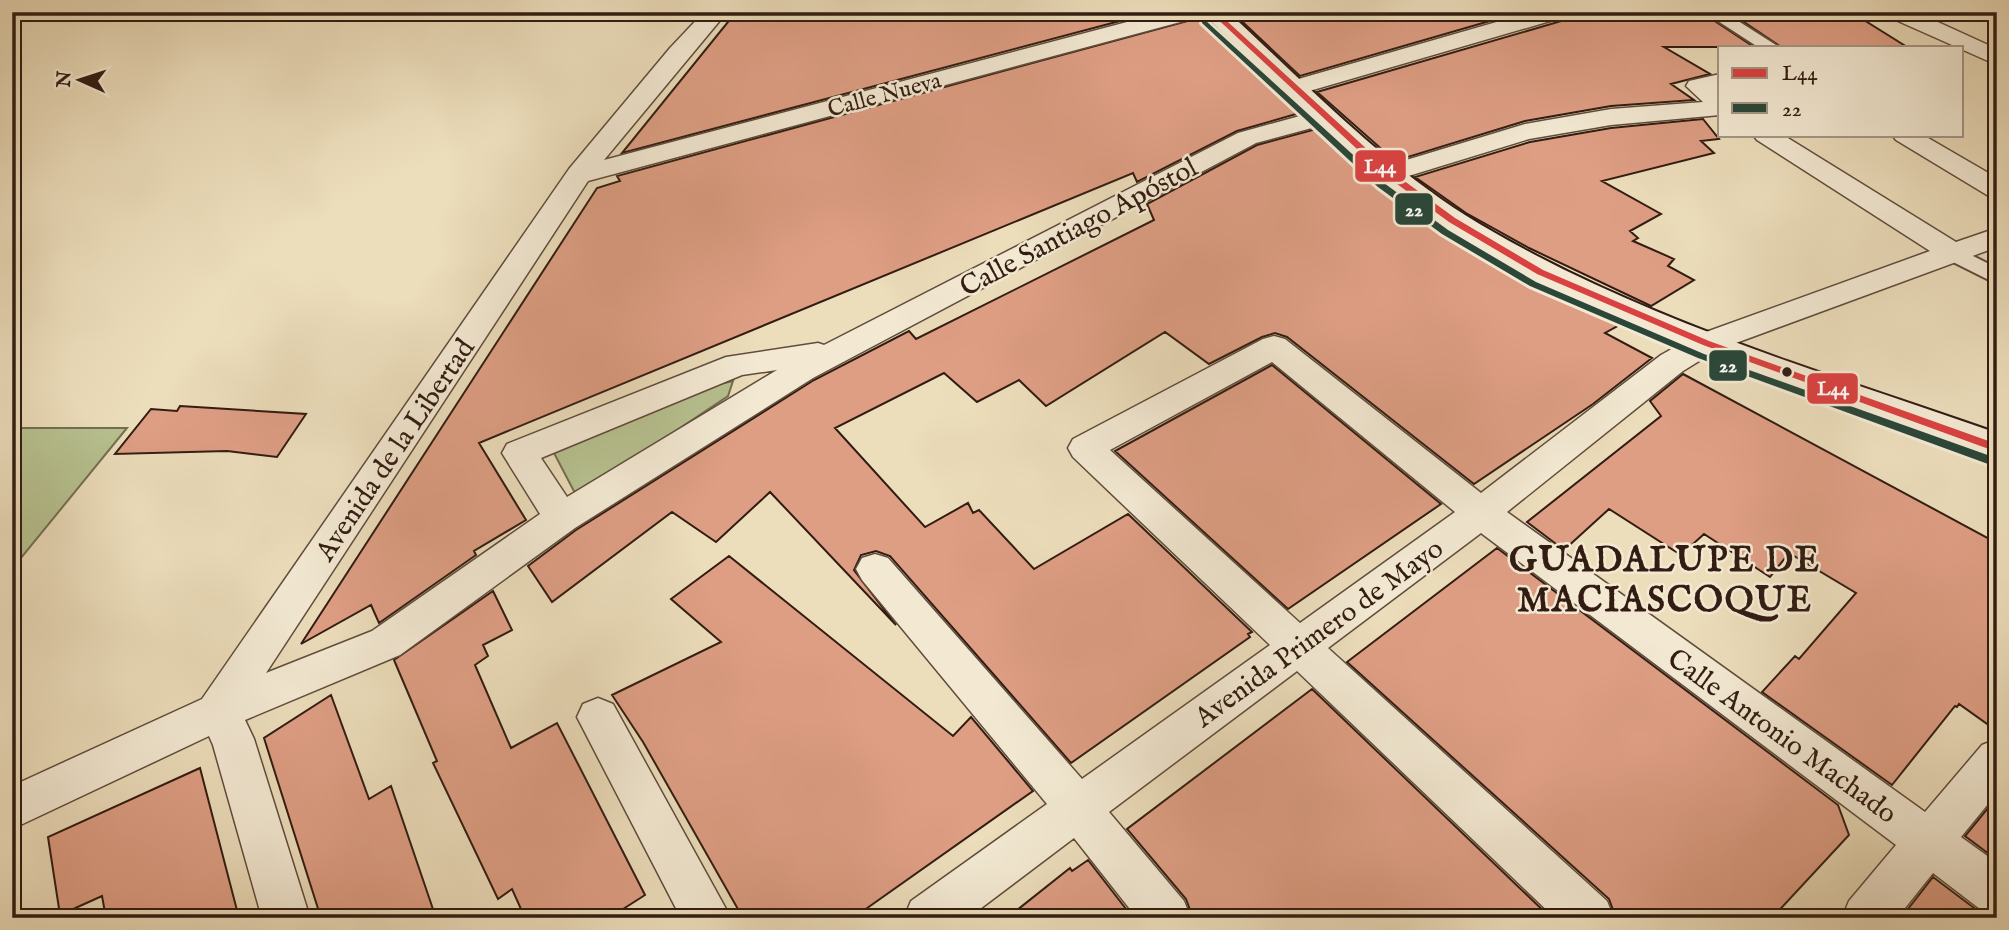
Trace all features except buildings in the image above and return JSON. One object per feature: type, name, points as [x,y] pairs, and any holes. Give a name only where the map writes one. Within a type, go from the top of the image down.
[{"type":"main road","points":[[1213,12],[1389,174],[1452,220],[1540,271],[1706,343],[1997,448]]},
{"type":"street","name":"Avenida de la Libertad","points":[[217,712],[578,175],[716,12]]},
{"type":"street","name":"Calle Nueva","points":[[578,175],[1191,12]]},
{"type":"street","points":[[1297,87],[1556,12]]},
{"type":"street","points":[[1712,12],[1768,46]]},
{"type":"street","points":[[1903,13],[1997,58]]},
{"type":"street","points":[[1718,81],[1698,86],[1718,104]]},
{"type":"street","points":[[1389,174],[1525,132],[1611,117],[1718,106]]},
{"type":"street","name":"Calle Santiago Apóstol","points":[[217,712],[386,643],[562,518],[802,370],[1247,138],[1325,117]]},
{"type":"street","points":[[1768,136],[1951,252],[1997,277]]},
{"type":"street","points":[[1907,136],[1997,189]]},
{"type":"street","name":"Avenida Primero de Mayo","points":[[928,918],[1481,513],[1672,363],[1706,343],[1997,237]]},
{"type":"street","name":"Calle Antonio Machado","points":[[1297,646],[1086,448],[1274,347],[1481,513],[1997,892]]},
{"type":"street","name":"Calle Santiago Apóstol","points":[[562,518],[519,453],[737,365],[838,352]]},
{"type":"street","points":[[875,569],[1078,808],[1167,918]]},
{"type":"street","points":[[1297,646],[1590,918]]},
{"type":"street","points":[[12,808],[217,712],[233,739],[286,918]]},
{"type":"street","points":[[598,717],[707,918]]},
{"type":"street","points":[[1866,918],[1997,759]]},
{"type":"green space","points":[[733,381],[728,396],[577,497],[554,453],[711,386]]},
{"type":"green space","points":[[12,428],[127,428],[12,569]]},
{"type":"transit line","name":"L44","points":[[1213,12],[1389,174],[1452,220],[1540,272],[1706,343],[1997,448]]},
{"type":"transit line","name":"22","points":[[1204,22],[1381,185],[1445,232],[1533,284],[1701,356],[1992,461]]},
{"type":"district","name":"GUADALUPE DE MACIASCOQUE","points":[[1665,579]]}]
